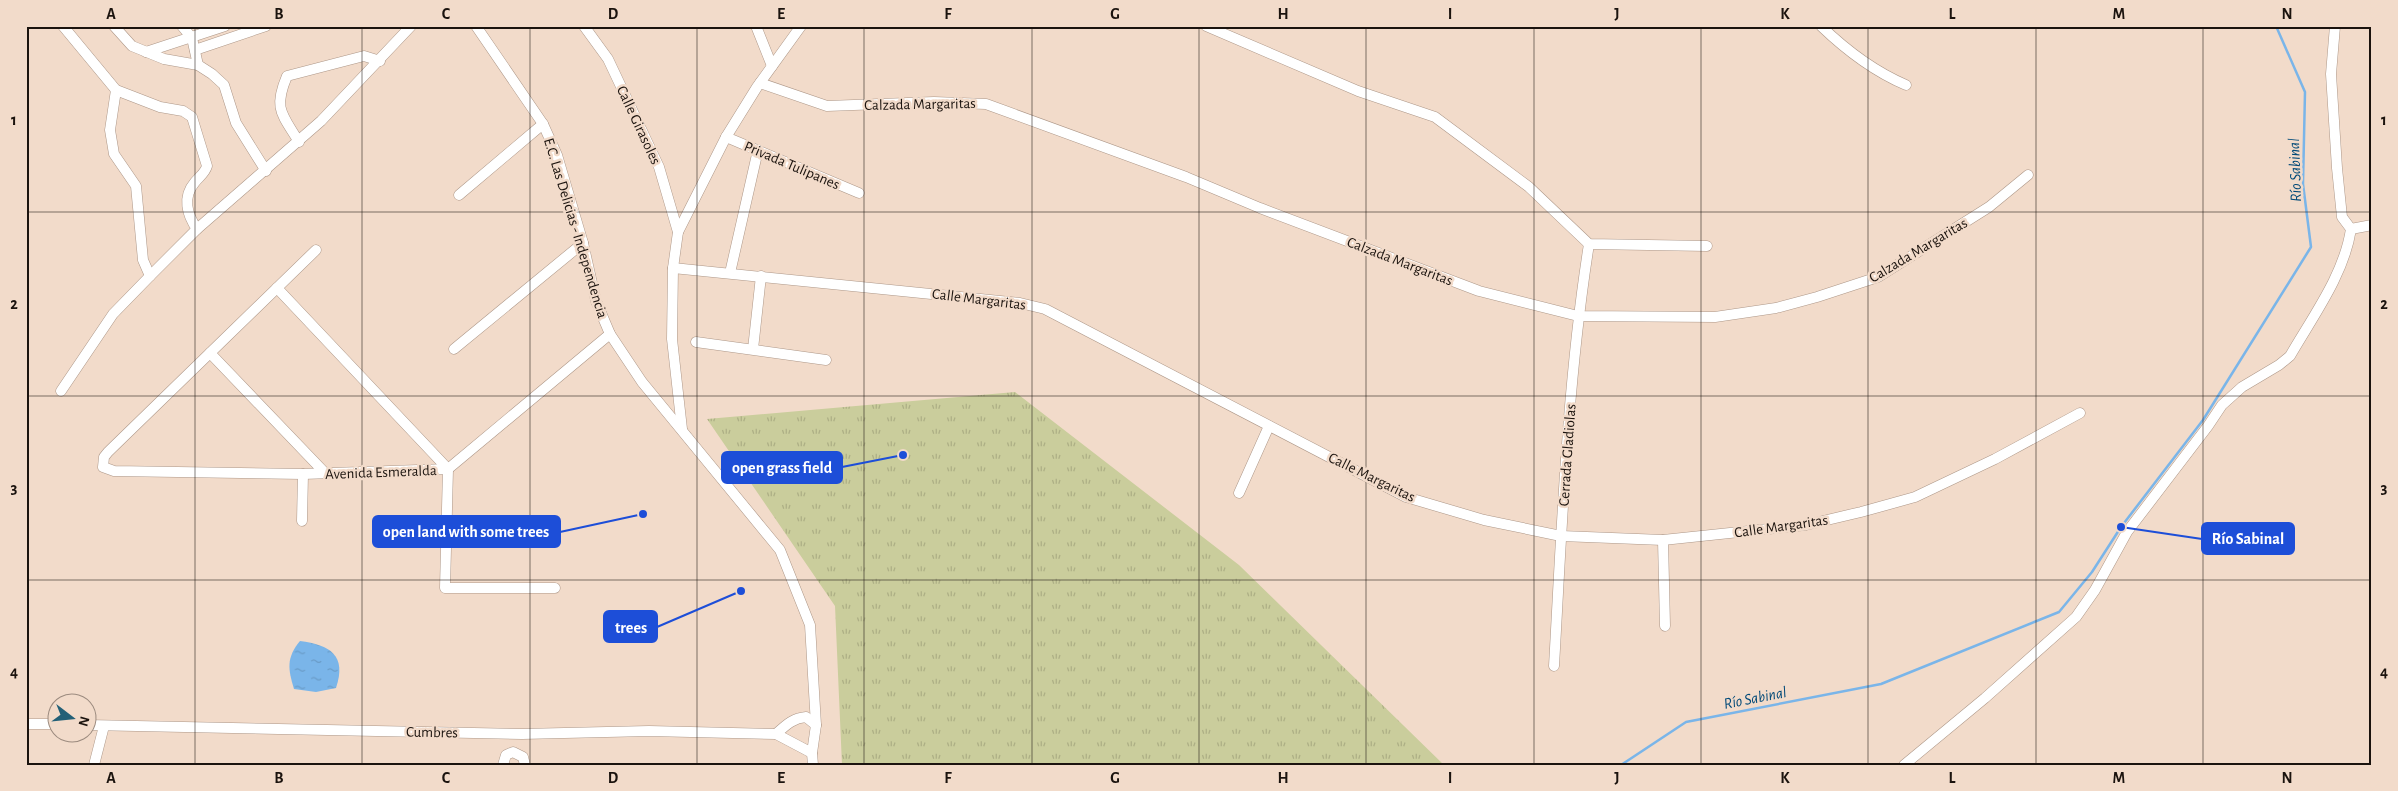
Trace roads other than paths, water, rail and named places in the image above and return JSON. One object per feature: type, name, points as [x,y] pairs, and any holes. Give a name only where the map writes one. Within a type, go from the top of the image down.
[{"type":"street","points":[[63,26],[116,90],[160,107],[183,111],[192,117],[208,166],[194,183],[188,196],[189,218],[197,229]]},
{"type":"street","points":[[114,26],[132,46],[164,60],[198,65],[224,85],[236,123],[266,171]]},
{"type":"street","points":[[182,26],[192,38],[198,65]]},
{"type":"street","points":[[146,52],[225,26]]},
{"type":"street","points":[[61,391],[113,314],[197,229],[299,142],[380,61],[411,26]]},
{"type":"street","name":"E.C. Las Delicias - Independencia","points":[[476,26],[544,124],[557,155],[583,242],[596,301],[610,334],[642,382],[780,550],[810,625],[816,724],[812,753],[814,765]]},
{"type":"street","name":"Calle Girasoles","points":[[584,26],[608,59],[659,167],[678,232]]},
{"type":"street","points":[[756,26],[772,66]]},
{"type":"street","points":[[682,429],[672,339],[672,268],[678,232],[726,137],[760,83],[801,26]]},
{"type":"street","points":[[1206,26],[1358,91],[1435,117],[1529,188],[1589,244],[1707,246]]},
{"type":"street","points":[[1821,26],[1847,51],[1880,74],[1906,85]]},
{"type":"street","points":[[1904,765],[1985,698],[2076,617],[2095,590],[2127,532],[2222,405],[2242,387],[2279,365],[2290,356],[2338,272],[2348,246],[2351,229],[2342,217],[2337,168],[2331,74],[2335,26]]},
{"type":"street","points":[[195,50],[260,27]]},
{"type":"street","points":[[299,142],[279,108],[281,90],[287,76],[364,56],[380,61]]},
{"type":"street","name":"Calzada Margaritas","points":[[760,83],[827,106],[934,102],[986,104],[1186,176],[1260,208],[1478,291],[1578,316],[1715,317],[1776,308],[1818,297],[1878,277],[1988,207],[2028,174]]},
{"type":"street","points":[[116,90],[110,130],[114,154],[136,186],[139,199],[143,260],[150,276]]},
{"type":"street","points":[[459,196],[544,124]]},
{"type":"street","name":"Privada Tulipanes","points":[[726,137],[859,194]]},
{"type":"street","points":[[730,273],[758,150]]},
{"type":"street","points":[[2351,229],[2372,225]]},
{"type":"street","points":[[454,349],[583,242]]},
{"type":"street","name":"Cerrada Gladiolas","points":[[1554,666],[1561,536],[1578,316],[1589,244]]},
{"type":"street","points":[[316,250],[210,353],[326,474]]},
{"type":"street","name":"Calle Margaritas","points":[[672,268],[1020,302],[1045,309],[1406,497],[1484,520],[1561,536],[1663,540],[1806,525],[1915,497],[1996,459],[2080,413]]},
{"type":"street","points":[[753,349],[761,276]]},
{"type":"street","points":[[277,288],[448,469],[445,588],[555,588]]},
{"type":"street","name":"Avenida Esmeralda","points":[[210,353],[108,452],[104,458],[103,467],[114,471],[303,474],[448,469],[610,334]]},
{"type":"street","points":[[696,342],[826,360]]},
{"type":"street","points":[[1239,493],[1269,426]]},
{"type":"street","points":[[302,521],[303,474]]},
{"type":"street","points":[[1663,540],[1664,626]]},
{"type":"street","points":[[776,734],[799,717],[806,717],[816,724]]},
{"type":"street","points":[[26,724],[48,724]]},
{"type":"street","name":"Cumbres","points":[[98,726],[518,734],[649,731],[776,734],[812,753]]},
{"type":"street","points":[[94,765],[104,726]]},
{"type":"street","points":[[518,734],[517,753],[525,765]]},
{"type":"street","points":[[503,765],[506,755],[517,753]]},
{"type":"water","points":[[300,641],[320,645],[333,654],[339,667],[336,688],[316,692],[294,689],[290,675],[290,658]]},
{"type":"waterway","name":"Río Sabinal","points":[[1621,765],[1686,722],[1881,684],[2059,612],[2092,572],[2121,527],[2203,420],[2311,247],[2303,184],[2305,92],[2276,26]]},
{"type":"place","name":"open grass field","points":[[903,455]]},
{"type":"place","name":"open land with some trees","points":[[643,514]]},
{"type":"place","name":"Río Sabinal","points":[[2121,527]]},
{"type":"place","name":"trees","points":[[741,591]]}]
